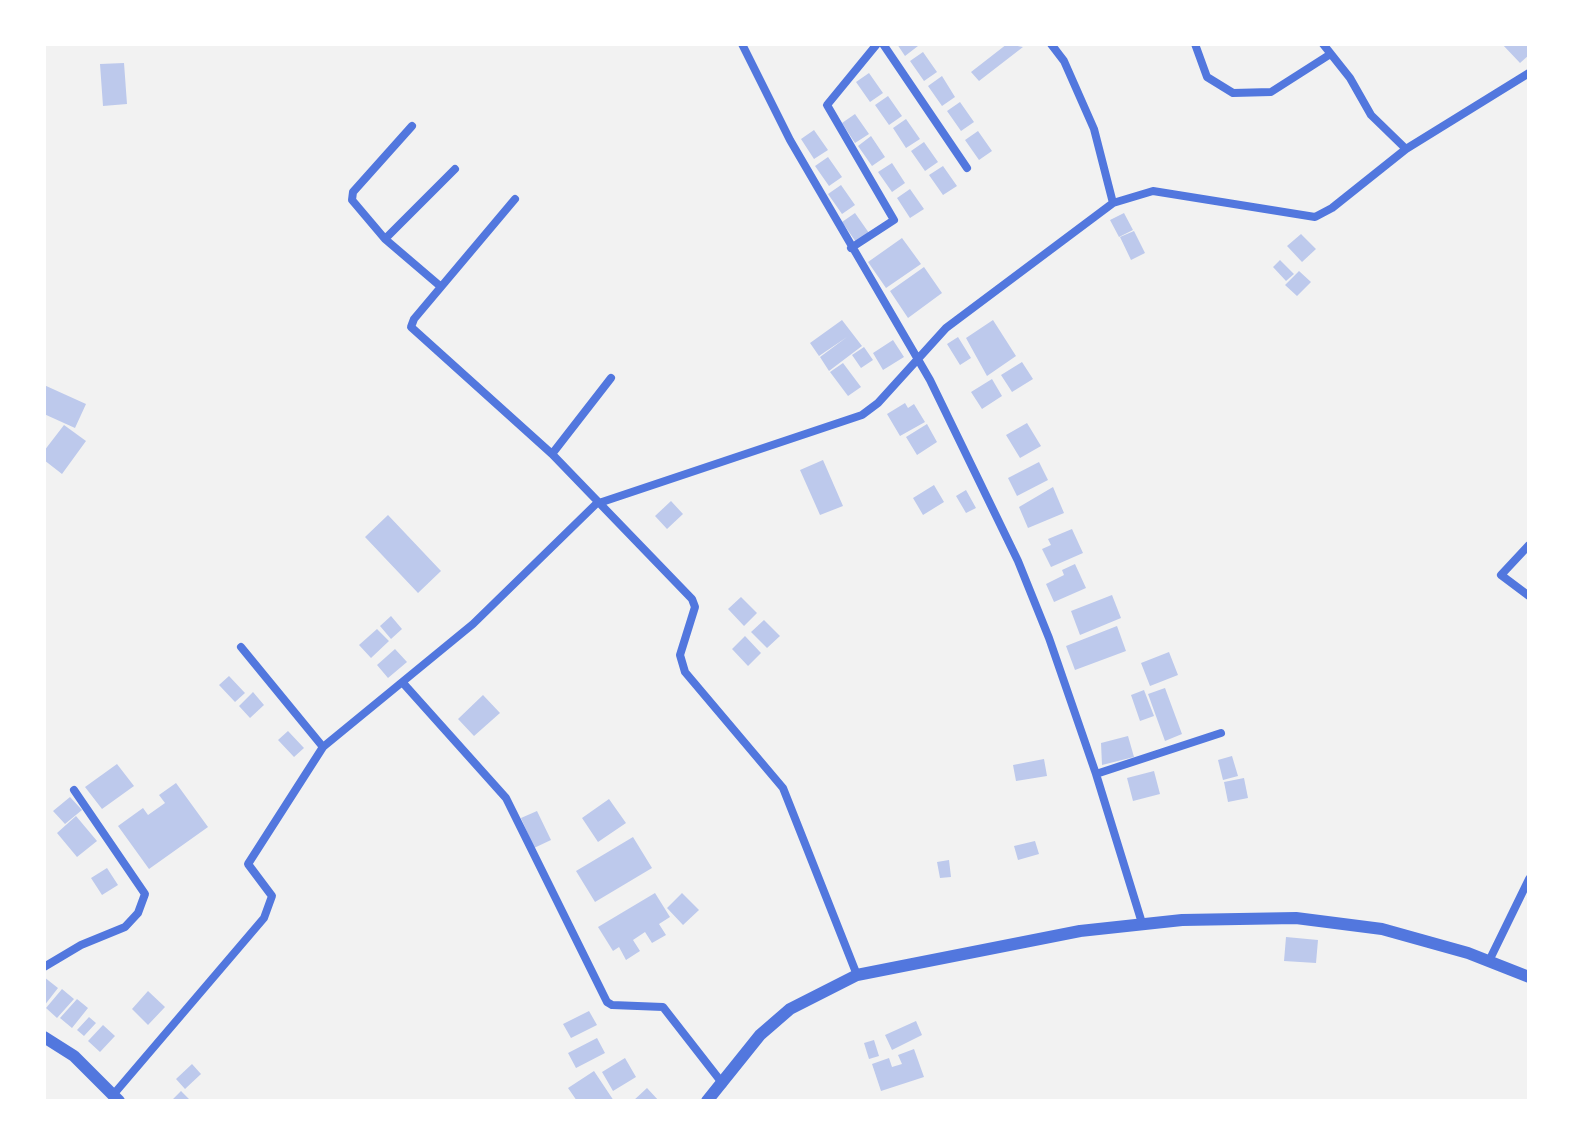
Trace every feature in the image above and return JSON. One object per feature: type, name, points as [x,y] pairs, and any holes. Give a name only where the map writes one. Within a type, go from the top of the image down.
[{"type":"street","points":[[742,44],[790,140],[919,360],[1018,561],[1049,638],[1096,774],[1142,923]]},
{"type":"street","points":[[851,248],[894,220],[827,105],[877,44]]},
{"type":"street","points":[[883,44],[967,168]]},
{"type":"street","points":[[1051,44],[1064,61],[1094,129],[1113,203]]},
{"type":"street","points":[[1195,44],[1207,77],[1233,93],[1271,92],[1329,55]]},
{"type":"street","points":[[1323,44],[1350,78],[1371,115],[1406,149]]},
{"type":"street","points":[[44,1037],[74,1056],[116,1098],[264,918],[272,896],[248,864],[323,747],[403,683],[513,587],[596,504],[709,464],[838,425],[878,403],[946,328],[1113,203],[1153,191],[1315,217],[1332,208],[1406,149],[1529,73]]},
{"type":"street","points":[[412,126],[353,192],[353,204],[385,239],[440,286]]},
{"type":"street","points":[[385,239],[455,169]]},
{"type":"street","points":[[515,199],[440,286],[411,327],[552,454],[596,504],[694,603],[680,655],[685,672],[783,788],[857,975]]},
{"type":"street","points":[[552,454],[611,378]]},
{"type":"street","points":[[1529,545],[1501,575],[1529,596]]},
{"type":"street","points":[[241,647],[323,747]]},
{"type":"street","points":[[403,683],[506,798],[607,1002],[612,1005],[663,1007],[723,1085]]},
{"type":"street","points":[[1096,774],[1221,733]]},
{"type":"street","points":[[44,967],[81,945],[125,927],[138,913],[145,894],[74,790]]},
{"type":"street","points":[[1489,961],[1529,879]]},
{"type":"street","points":[[707,1101],[723,1085],[760,1035],[790,1009],[857,975],[1066,934],[1142,923],[1296,918],[1382,929],[1489,961],[1529,977]]},
{"type":"building","points":[[897,44],[917,44],[918,46],[905,56]]},
{"type":"building","points":[[1007,44],[1023,47],[979,81],[971,72]]},
{"type":"building","points":[[1502,44],[1529,44],[1529,55],[1520,63]]},
{"type":"building","points":[[923,52],[937,72],[924,81],[910,61]]},
{"type":"building","points":[[124,63],[127,104],[103,106],[100,64]]},
{"type":"building","points":[[869,73],[883,93],[870,102],[856,82]]},
{"type":"building","points":[[942,76],[955,97],[942,106],[928,86]]},
{"type":"building","points":[[888,96],[902,116],[889,125],[875,105]]},
{"type":"building","points":[[960,102],[974,122],[961,131],[947,111]]},
{"type":"building","points":[[855,114],[869,134],[855,143],[842,123]]},
{"type":"building","points":[[906,119],[920,139],[906,148],[893,128]]},
{"type":"building","points":[[814,130],[828,150],[814,159],[801,139]]},
{"type":"building","points":[[978,131],[992,151],[979,160],[965,140]]},
{"type":"building","points":[[871,136],[885,157],[872,166],[858,146]]},
{"type":"building","points":[[924,142],[938,162],[925,171],[911,151]]},
{"type":"building","points":[[828,157],[842,177],[829,186],[815,166]]},
{"type":"building","points":[[892,163],[905,183],[892,192],[878,172]]},
{"type":"building","points":[[943,166],[957,186],[943,195],[929,175]]},
{"type":"building","points":[[841,185],[855,205],[842,214],[828,194]]},
{"type":"building","points":[[910,189],[924,209],[910,218],[897,198]]},
{"type":"building","points":[[855,213],[869,233],[856,242],[842,222]]},
{"type":"building","points":[[1124,213],[1133,230],[1119,237],[1110,220]]},
{"type":"building","points":[[1134,231],[1145,253],[1131,260],[1120,237]]},
{"type":"building","points":[[1301,234],[1316,249],[1302,262],[1287,246]]},
{"type":"building","points":[[902,238],[921,264],[886,288],[868,262]]},
{"type":"building","points":[[1280,260],[1294,274],[1286,281],[1273,267]]},
{"type":"building","points":[[924,267],[942,293],[908,318],[890,291]]},
{"type":"building","points":[[1299,271],[1311,282],[1297,296],[1285,285]]},
{"type":"building","points":[[842,320],[862,346],[829,371],[820,357],[847,337],[819,356],[810,343]]},
{"type":"building","points":[[993,320],[1016,356],[987,376],[966,338]]},
{"type":"building","points":[[958,337],[971,358],[960,365],[947,344]]},
{"type":"building","points":[[893,340],[904,357],[883,370],[873,353]]},
{"type":"building","points":[[864,347],[873,360],[861,368],[852,355]]},
{"type":"building","points":[[1022,362],[1033,379],[1012,392],[1001,375]]},
{"type":"building","points":[[843,363],[861,387],[848,396],[830,372]]},
{"type":"building","points":[[992,379],[1002,396],[982,409],[971,392]]},
{"type":"building","points":[[44,385],[86,404],[75,428],[44,414]]},
{"type":"building","points":[[905,403],[908,408],[914,404],[925,422],[900,436],[887,414]]},
{"type":"building","points":[[1027,423],[1041,446],[1020,458],[1006,435]]},
{"type":"building","points":[[927,424],[937,442],[917,455],[906,437]]},
{"type":"building","points":[[64,425],[86,441],[62,474],[44,460],[44,451]]},
{"type":"building","points":[[823,460],[843,506],[820,515],[800,470]]},
{"type":"building","points":[[1039,462],[1048,480],[1017,496],[1008,478]]},
{"type":"building","points":[[934,485],[944,502],[923,515],[913,498]]},
{"type":"building","points":[[1053,487],[1064,513],[1028,528],[1019,507]]},
{"type":"building","points":[[966,490],[976,508],[966,513],[956,496]]},
{"type":"building","points":[[671,501],[683,514],[667,529],[655,516]]},
{"type":"building","points":[[388,515],[441,571],[418,593],[365,537]]},
{"type":"building","points":[[1072,529],[1083,553],[1051,567],[1042,549],[1051,545],[1048,539]]},
{"type":"building","points":[[1075,564],[1086,588],[1054,602],[1046,584],[1064,575],[1062,570]]},
{"type":"building","points":[[1112,595],[1121,618],[1080,635],[1071,611]]},
{"type":"building","points":[[741,597],[757,613],[744,626],[728,609]]},
{"type":"building","points":[[391,616],[402,629],[391,639],[380,626]]},
{"type":"building","points":[[764,620],[780,636],[767,648],[751,632]]},
{"type":"building","points":[[1117,626],[1126,651],[1075,670],[1066,646]]},
{"type":"building","points":[[377,629],[389,641],[371,658],[359,645]]},
{"type":"building","points":[[745,636],[761,653],[748,666],[732,649]]},
{"type":"building","points":[[395,649],[407,662],[388,678],[377,665]]},
{"type":"building","points":[[1169,652],[1178,675],[1150,686],[1141,663]]},
{"type":"building","points":[[229,676],[245,693],[235,702],[219,685]]},
{"type":"building","points":[[1165,688],[1182,734],[1165,741],[1148,694]]},
{"type":"building","points":[[1144,690],[1154,716],[1140,721],[1131,695]]},
{"type":"building","points":[[253,692],[264,705],[250,718],[239,706]]},
{"type":"building","points":[[483,695],[500,713],[474,736],[458,719]]},
{"type":"building","points":[[288,731],[304,748],[294,757],[278,740]]},
{"type":"building","points":[[1128,736],[1134,757],[1102,765],[1101,743]]},
{"type":"building","points":[[1232,756],[1238,776],[1223,780],[1218,760]]},
{"type":"building","points":[[1044,759],[1047,776],[1016,781],[1013,765]]},
{"type":"building","points":[[117,764],[134,786],[102,809],[85,787]]},
{"type":"building","points":[[1154,771],[1160,794],[1133,801],[1127,778]]},
{"type":"building","points":[[1244,778],[1248,798],[1228,802],[1224,782]]},
{"type":"building","points":[[176,783],[208,827],[149,869],[118,826],[143,808],[148,815],[165,803],[159,795]]},
{"type":"building","points":[[70,797],[82,810],[65,824],[53,811]]},
{"type":"building","points":[[609,799],[626,823],[598,842],[582,818]]},
{"type":"building","points":[[537,811],[551,840],[534,848],[521,818]]},
{"type":"building","points":[[76,816],[97,841],[77,857],[57,833]]},
{"type":"building","points":[[633,837],[652,868],[595,902],[576,871]]},
{"type":"building","points":[[1035,841],[1039,854],[1018,860],[1014,846]]},
{"type":"building","points":[[949,860],[951,877],[940,878],[937,862]]},
{"type":"building","points":[[107,868],[118,885],[102,895],[91,878]]},
{"type":"building","points":[[655,893],[670,917],[659,924],[666,935],[652,943],[645,932],[633,940],[640,951],[626,960],[619,947],[613,951],[598,927]]},
{"type":"building","points":[[682,893],[699,910],[683,925],[667,908]]},
{"type":"building","points":[[1286,937],[1318,940],[1316,963],[1284,961]]},
{"type":"building","points":[[44,977],[58,988],[44,1006]]},
{"type":"building","points":[[62,989],[74,999],[57,1018],[46,1008]]},
{"type":"building","points":[[148,991],[165,1007],[148,1025],[132,1009]]},
{"type":"building","points":[[77,999],[88,1008],[72,1028],[60,1018]]},
{"type":"building","points":[[589,1011],[597,1025],[571,1038],[563,1024]]},
{"type":"building","points":[[89,1017],[96,1023],[84,1036],[77,1030]]},
{"type":"building","points":[[916,1021],[922,1035],[892,1050],[885,1035]]},
{"type":"building","points":[[103,1025],[115,1036],[100,1052],[88,1041]]},
{"type":"building","points":[[597,1038],[605,1053],[576,1068],[568,1053]]},
{"type":"building","points":[[874,1040],[879,1056],[869,1059],[864,1043]]},
{"type":"building","points":[[914,1049],[924,1077],[881,1091],[872,1064],[889,1058],[892,1067],[902,1064],[898,1055]]},
{"type":"building","points":[[625,1058],[636,1077],[613,1091],[602,1072]]},
{"type":"building","points":[[192,1064],[201,1074],[185,1089],[176,1079]]},
{"type":"building","points":[[594,1071],[614,1101],[577,1101],[568,1088]]},
{"type":"building","points":[[647,1088],[659,1101],[633,1101]]},
{"type":"building","points":[[181,1091],[191,1101],[171,1101]]}]
